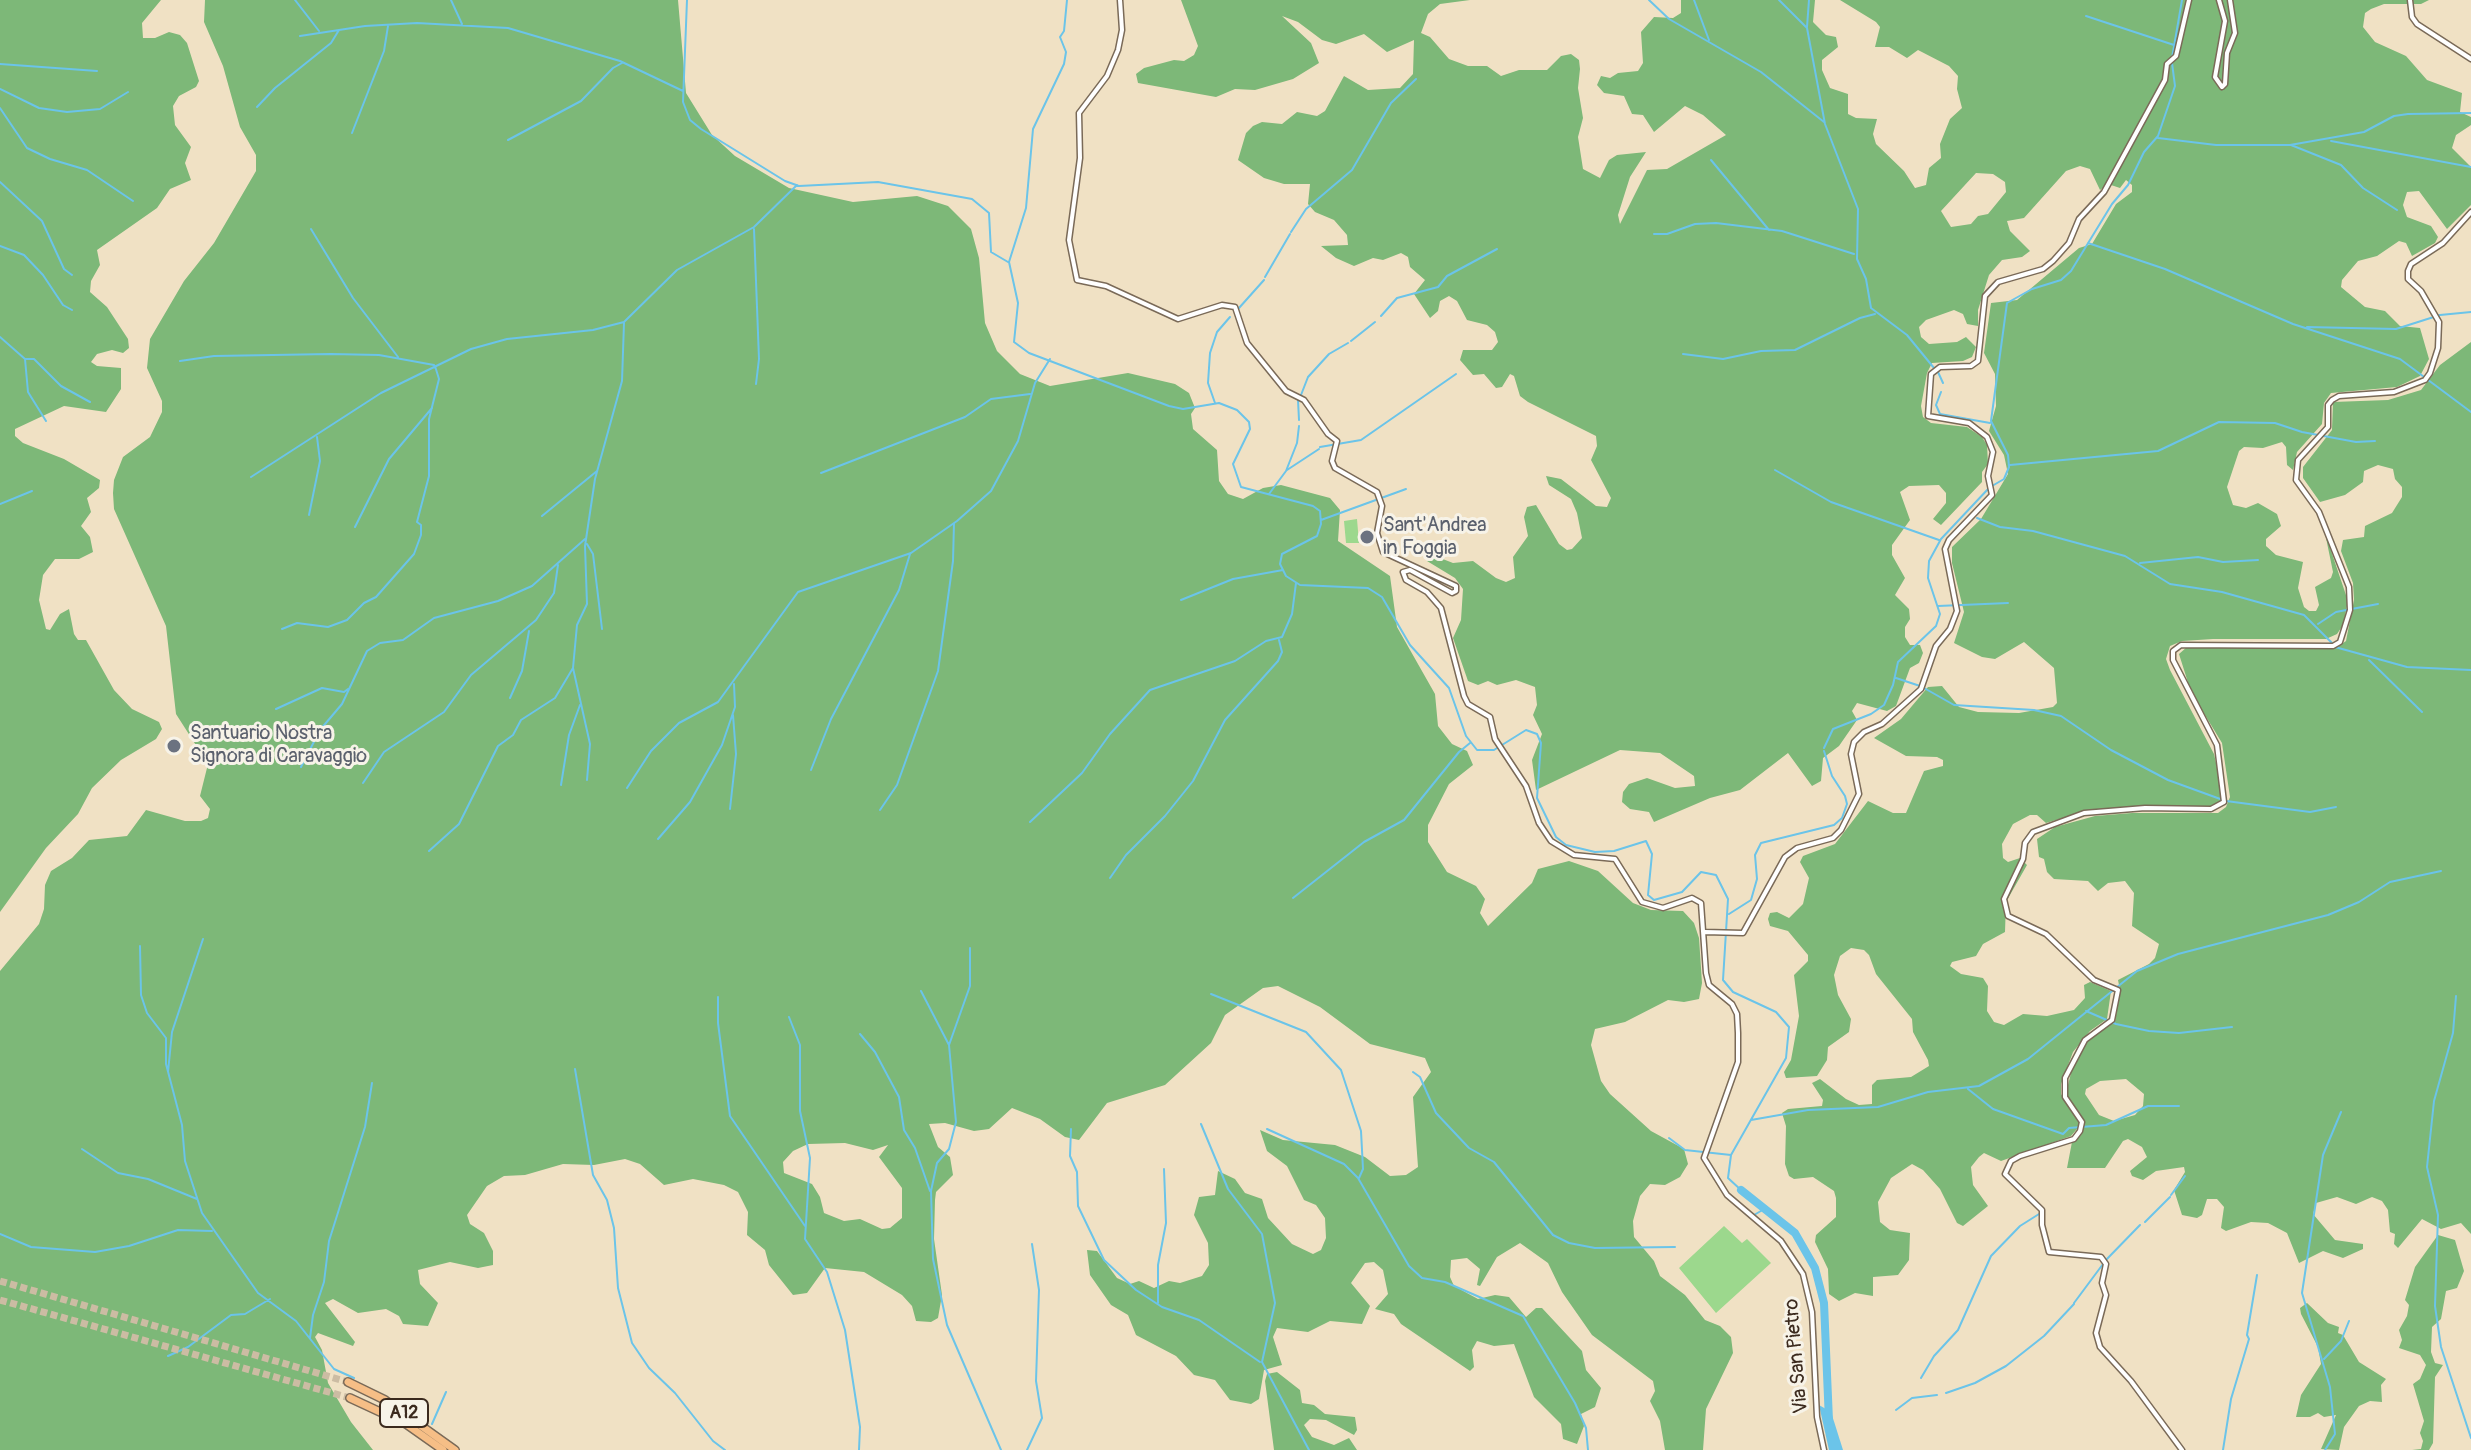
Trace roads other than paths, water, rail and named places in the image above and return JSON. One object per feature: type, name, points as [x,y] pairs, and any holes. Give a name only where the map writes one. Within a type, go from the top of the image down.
[{"type":"highway","name":"A12","points":[[348,1382],[385,1400],[455,1450]]},
{"type":"highway","name":"A12","points":[[350,1398],[406,1424],[443,1450]]},
{"type":"street","points":[[1120,0],[1122,30],[1118,50],[1107,76],[1079,113],[1080,158],[1069,240],[1077,280],[1106,286],[1178,319],[1222,305],[1235,307],[1247,343],[1286,391],[1304,400],[1338,444],[1332,461],[1335,468],[1374,489],[1379,496],[1382,506],[1377,533],[1383,552],[1456,586],[1456,591],[1452,593],[1410,570],[1403,572],[1406,580],[1427,592],[1441,608],[1464,696],[1468,704],[1490,717],[1495,739],[1526,786],[1539,823],[1551,841],[1574,855],[1615,859],[1642,902],[1663,908],[1683,899],[1697,899],[1703,909],[1708,932],[1736,934],[1746,931],[1785,857],[1797,848],[1833,838],[1849,817],[1859,794],[1851,754],[1854,742],[1864,732],[1882,724],[1921,689],[1936,646],[1957,611],[1945,549],[1949,540],[1992,495],[1988,480],[1993,452],[1978,428],[1928,416],[1931,374],[1940,367],[1971,366],[1978,361],[1982,333],[1981,307],[1991,287],[2043,269],[2069,243],[2079,219],[2104,192],[2124,159],[2165,80],[2167,64],[2176,56],[2189,0]]},
{"type":"street","points":[[2219,0],[2225,21],[2215,77],[2222,87],[2235,33],[2230,0]]},
{"type":"street","points":[[2410,0],[2412,17],[2417,24],[2471,59]]},
{"type":"street","points":[[2182,1450],[2131,1381],[2100,1347],[2096,1333],[2106,1295],[2102,1283],[2106,1264],[2101,1257],[2049,1252],[2042,1225],[2042,1210],[2005,1174],[2011,1161],[2074,1139],[2080,1131],[2082,1122],[2065,1097],[2065,1078],[2085,1040],[2112,1020],[2118,990],[2094,980],[2046,934],[2008,916],[2004,899],[2023,859],[2027,837],[2043,827],[2084,813],[2145,808],[2211,809],[2224,802],[2217,745],[2173,660],[2173,651],[2181,645],[2333,646],[2340,642],[2350,610],[2349,587],[2319,512],[2296,480],[2298,460],[2328,427],[2328,405],[2332,400],[2339,396],[2394,392],[2425,380],[2430,373],[2438,348],[2439,322],[2421,291],[2408,279],[2408,271],[2411,264],[2453,234],[2471,212]]},
{"type":"street","name":"Via San Pietro","points":[[1708,932],[1709,985],[1732,1004],[1737,1014],[1738,1062],[1704,1158],[1727,1195],[1777,1237],[1803,1274],[1812,1312],[1817,1417],[1824,1450]]},
{"type":"water","points":[[1819,1405],[1831,1412],[1843,1450],[1829,1450]]},
{"type":"waterway","points":[[295,0],[319,31]]},
{"type":"waterway","points":[[451,0],[462,24]]},
{"type":"waterway","points":[[687,0],[683,102],[690,120],[701,129],[785,181],[799,186],[878,182],[972,199],[989,213],[991,252],[1008,262]]},
{"type":"waterway","points":[[1067,0],[1064,31],[1060,37],[1066,52],[1064,64],[1033,129],[1026,208],[1009,262],[1018,303],[1014,342],[1029,353],[1169,406],[1183,409],[1219,403],[1237,410],[1249,422],[1250,429],[1233,464],[1241,487],[1313,506],[1320,511],[1321,524],[1317,536],[1282,554],[1280,564],[1286,576],[1300,585],[1368,588],[1382,597],[1410,645],[1449,688],[1466,736],[1477,750],[1494,750],[1526,730],[1537,734],[1541,743],[1537,798],[1556,837],[1566,845],[1595,852],[1614,851],[1646,841],[1652,854],[1648,895],[1654,900],[1682,892],[1701,872],[1716,875],[1728,899],[1723,980],[1733,992],[1776,1012],[1789,1027],[1786,1058],[1731,1155],[1728,1178],[1741,1190]]},
{"type":"waterway","points":[[1649,0],[1669,19],[1761,72],[1824,122]]},
{"type":"waterway","points":[[1694,0],[1709,40]]},
{"type":"waterway","points":[[1779,0],[1807,28],[1825,124],[1858,209],[1857,259],[1866,279],[1871,308],[1907,335],[1934,368]]},
{"type":"waterway","points":[[1807,27],[1809,0]]},
{"type":"waterway","points":[[2172,58],[2182,0]]},
{"type":"waterway","points":[[2086,16],[2174,45]]},
{"type":"waterway","points":[[300,36],[365,26],[417,23],[508,28],[620,61],[683,91]]},
{"type":"waterway","points":[[352,133],[384,51],[388,26]]},
{"type":"waterway","points":[[257,107],[275,88],[331,43],[339,30]]},
{"type":"waterway","points":[[508,140],[581,101],[613,68],[622,63]]},
{"type":"waterway","points":[[1992,486],[2004,479],[2009,467],[2008,455],[1991,421],[2007,303],[2032,289],[2061,280],[2071,271],[2112,204],[2128,185],[2144,152],[2158,136],[2175,86],[2172,63]]},
{"type":"waterway","points":[[0,64],[97,71]]},
{"type":"waterway","points":[[1291,232],[1306,209],[1352,170],[1391,103],[1416,79]]},
{"type":"waterway","points":[[0,89],[39,108],[67,112],[100,109],[128,92]]},
{"type":"waterway","points":[[0,108],[27,148],[50,159],[87,170],[133,201]]},
{"type":"waterway","points":[[2158,138],[2216,145],[2290,145],[2364,132],[2394,116],[2471,113]]},
{"type":"waterway","points":[[2331,141],[2471,167]]},
{"type":"waterway","points":[[2291,145],[2341,165],[2363,188],[2397,210]]},
{"type":"waterway","points":[[1711,160],[1769,230]]},
{"type":"waterway","points":[[0,182],[42,221],[64,269],[72,275]]},
{"type":"waterway","points":[[251,477],[381,393],[471,349],[507,339],[593,330],[624,322],[677,270],[754,227],[797,185]]},
{"type":"waterway","points":[[1654,234],[1667,234],[1695,224],[1716,223],[1782,231],[1854,254]]},
{"type":"waterway","points":[[311,229],[353,298],[398,357]]},
{"type":"waterway","points":[[754,229],[759,359],[756,384]]},
{"type":"waterway","points":[[1265,277],[1290,234]]},
{"type":"waterway","points":[[2088,243],[2165,269],[2293,324],[2400,359],[2471,412]]},
{"type":"waterway","points":[[0,246],[24,255],[43,275],[63,305],[72,310]]},
{"type":"waterway","points":[[1381,316],[1397,298],[1438,287],[1447,276],[1497,249]]},
{"type":"waterway","points":[[1239,308],[1264,280]]},
{"type":"waterway","points":[[2307,327],[2396,329],[2440,315],[2471,312]]},
{"type":"waterway","points":[[1683,354],[1723,359],[1761,351],[1795,350],[1860,318],[1875,314]]},
{"type":"waterway","points":[[1215,403],[1208,383],[1210,353],[1217,332],[1230,317]]},
{"type":"waterway","points":[[1351,341],[1375,322]]},
{"type":"waterway","points":[[429,851],[459,824],[498,746],[513,735],[521,720],[555,698],[573,668],[577,625],[587,604],[585,546],[595,479],[622,381],[624,323]]},
{"type":"waterway","points":[[0,337],[25,359],[28,392],[46,421]]},
{"type":"waterway","points":[[1301,395],[1308,377],[1329,354],[1348,343]]},
{"type":"waterway","points":[[180,361],[214,356],[331,354],[379,355],[434,365]]},
{"type":"waterway","points":[[25,359],[34,359],[61,386],[90,402]]},
{"type":"waterway","points":[[627,788],[651,751],[679,723],[718,702],[798,592],[911,553],[957,521],[991,491],[1018,441],[1035,383],[1050,359]]},
{"type":"waterway","points":[[282,629],[297,623],[328,627],[347,620],[364,603],[376,597],[414,554],[421,535],[421,525],[417,522],[429,476],[429,419],[439,379],[435,366]]},
{"type":"waterway","points":[[1938,372],[1943,383]]},
{"type":"waterway","points":[[1320,447],[1361,440],[1456,374]]},
{"type":"waterway","points":[[1941,392],[1936,405],[1940,414],[1990,423]]},
{"type":"waterway","points":[[821,473],[965,417],[991,399],[1030,394]]},
{"type":"waterway","points":[[1298,400],[1299,420]]},
{"type":"waterway","points":[[355,527],[389,459],[432,408]]},
{"type":"waterway","points":[[2010,465],[2158,451],[2219,422],[2275,423],[2302,432],[2356,442],[2375,441]]},
{"type":"waterway","points":[[1269,494],[1286,471],[1297,443],[1299,426]]},
{"type":"waterway","points":[[309,515],[320,461],[317,437]]},
{"type":"waterway","points":[[1287,470],[1319,449]]},
{"type":"waterway","points":[[1775,470],[1831,502],[1939,540]]},
{"type":"waterway","points":[[542,516],[597,471]]},
{"type":"waterway","points":[[1824,748],[1833,729],[1871,714],[1884,705],[1898,662],[1936,626],[1940,614],[1928,578],[1929,561],[1941,539],[1989,488]]},
{"type":"waterway","points":[[1321,520],[1406,489]]},
{"type":"waterway","points":[[0,504],[32,491]]},
{"type":"waterway","points":[[1977,518],[2000,527],[2033,531],[2125,556],[2170,584],[2222,592],[2304,615],[2333,644]]},
{"type":"waterway","points":[[880,810],[897,785],[938,671],[953,561],[954,523]]},
{"type":"waterway","points":[[301,767],[320,730],[342,704],[367,651],[380,643],[403,640],[434,618],[498,601],[532,586],[585,539]]},
{"type":"waterway","points":[[587,544],[593,554],[602,629]]},
{"type":"waterway","points":[[811,770],[831,719],[899,590],[910,554]]},
{"type":"waterway","points":[[2140,563],[2198,557],[2223,562],[2258,560]]},
{"type":"waterway","points":[[363,783],[384,752],[444,712],[471,675],[536,620],[554,593],[558,565]]},
{"type":"waterway","points":[[1181,600],[1233,579],[1283,570]]},
{"type":"waterway","points":[[1030,822],[1082,773],[1110,734],[1150,690],[1235,661],[1266,641],[1282,637],[1292,614],[1296,583]]},
{"type":"waterway","points":[[1938,606],[2008,603]]},
{"type":"waterway","points":[[2318,624],[2336,612],[2378,604]]},
{"type":"waterway","points":[[510,698],[522,671],[529,631]]},
{"type":"waterway","points":[[1110,878],[1126,855],[1165,816],[1193,781],[1225,720],[1278,661],[1282,652],[1279,640]]},
{"type":"waterway","points":[[2335,647],[2407,667],[2471,670]]},
{"type":"waterway","points":[[2369,660],[2422,712]]},
{"type":"waterway","points":[[573,668],[590,744],[587,780]]},
{"type":"waterway","points":[[1896,678],[1920,686]]},
{"type":"waterway","points":[[658,839],[690,802],[722,745],[735,707],[734,684]]},
{"type":"waterway","points":[[276,709],[322,688],[344,692],[348,689]]},
{"type":"waterway","points":[[1924,688],[1954,705],[2034,710],[2061,716],[2111,750],[2168,780],[2223,800]]},
{"type":"waterway","points":[[561,785],[569,735],[580,705]]},
{"type":"waterway","points":[[730,809],[736,754],[733,715]]},
{"type":"waterway","points":[[1293,898],[1364,842],[1404,820],[1459,752],[1470,743]]},
{"type":"waterway","points":[[1729,914],[1751,900],[1757,879],[1755,855],[1761,843],[1834,825],[1842,818],[1847,804],[1845,796],[1832,776],[1824,751]]},
{"type":"waterway","points":[[2226,801],[2310,812],[2336,807]]},
{"type":"waterway","points":[[1751,1120],[1808,1110],[1878,1107],[1928,1092],[1979,1086],[2028,1059],[2137,971],[2178,954],[2328,915],[2359,902],[2390,882],[2441,871]]},
{"type":"waterway","points":[[168,1072],[172,1032],[203,939]]},
{"type":"waterway","points":[[140,946],[141,995],[147,1013],[166,1038],[166,1064],[182,1125],[185,1161],[202,1213],[258,1293],[296,1321],[334,1369],[354,1378]]},
{"type":"waterway","points":[[970,948],[970,986],[949,1045],[956,1122],[949,1149],[937,1163],[931,1191],[933,1259],[947,1325],[1001,1450]]},
{"type":"waterway","points":[[921,991],[949,1045]]},
{"type":"waterway","points":[[1211,994],[1306,1032],[1341,1070],[1361,1131],[1363,1169],[1359,1178]]},
{"type":"waterway","points":[[2456,996],[2453,1033],[2434,1101],[2427,1167],[2438,1215],[2435,1306],[2441,1347],[2471,1438]]},
{"type":"waterway","points":[[718,997],[718,1023],[730,1116],[805,1226]]},
{"type":"waterway","points":[[2086,1011],[2116,1024],[2149,1031],[2179,1033],[2232,1027]]},
{"type":"waterway","points":[[789,1017],[800,1045],[800,1111],[810,1158],[805,1239],[827,1272],[845,1330],[860,1427],[859,1450]]},
{"type":"waterway","points":[[860,1034],[875,1052],[899,1097],[904,1130],[915,1148],[930,1191]]},
{"type":"waterway","points":[[575,1069],[593,1175],[607,1200],[614,1228],[618,1288],[632,1343],[649,1368],[675,1393],[713,1441],[725,1450]]},
{"type":"waterway","points":[[1413,1072],[1420,1077],[1436,1113],[1469,1148],[1494,1162],[1553,1235],[1569,1243],[1595,1248],[1675,1247]]},
{"type":"waterway","points":[[310,1338],[313,1315],[324,1282],[329,1241],[365,1127],[372,1083]]},
{"type":"waterway","points":[[1968,1089],[1993,1109],[2063,1134],[2069,1128],[2106,1125],[2148,1106],[2179,1106]]},
{"type":"waterway","points":[[2325,1450],[2335,1434],[2330,1387],[2302,1293],[2323,1155],[2341,1112]]},
{"type":"waterway","points":[[1201,1124],[1228,1189],[1262,1234],[1275,1303],[1262,1362],[1309,1450]]},
{"type":"waterway","points":[[1071,1129],[1070,1156],[1077,1172],[1078,1206],[1104,1260],[1136,1290],[1162,1307],[1199,1320],[1260,1362]]},
{"type":"waterway","points":[[1267,1129],[1344,1164],[1358,1178],[1409,1266],[1422,1278],[1445,1282],[1523,1316],[1575,1403],[1586,1428],[1588,1450]]},
{"type":"waterway","points":[[1669,1138],[1685,1150],[1731,1155]]},
{"type":"waterway","points":[[82,1149],[118,1173],[148,1179],[197,1199]]},
{"type":"waterway","points":[[1158,1303],[1158,1265],[1166,1223],[1164,1169]]},
{"type":"waterway","points":[[2171,1195],[2185,1176]]},
{"type":"waterway","points":[[1741,1190],[1795,1233],[1815,1268],[1824,1303],[1829,1421]]},
{"type":"waterway","points":[[2145,1222],[2170,1197]]},
{"type":"waterway","points":[[1754,1215],[1766,1208]]},
{"type":"waterway","points":[[1921,1378],[1934,1356],[1958,1330],[1991,1256],[2020,1226],[2039,1214]]},
{"type":"waterway","points":[[2105,1261],[2140,1225]]},
{"type":"waterway","points":[[0,1234],[31,1247],[95,1252],[129,1246],[178,1230],[212,1231]]},
{"type":"waterway","points":[[1027,1450],[1042,1418],[1036,1381],[1039,1290],[1032,1244]]},
{"type":"waterway","points":[[2074,1303],[2103,1264]]},
{"type":"waterway","points":[[2223,1450],[2231,1399],[2249,1339],[2247,1335],[2257,1275]]},
{"type":"waterway","points":[[168,1356],[188,1347],[231,1315],[245,1314],[270,1299]]},
{"type":"waterway","points":[[1946,1393],[1975,1383],[2006,1366],[2044,1336],[2074,1304]]},
{"type":"waterway","points":[[2324,1359],[2341,1341],[2349,1321]]},
{"type":"waterway","points":[[432,1424],[446,1392]]},
{"type":"waterway","points":[[1896,1410],[1912,1398],[1937,1395]]},
{"type":"tunnel","points":[[0,1281],[348,1382]]},
{"type":"tunnel","points":[[0,1300],[350,1398]]},
{"type":"place","name":"Sant'Andrea in Foggia","points":[[1367,537]]},
{"type":"place","name":"Santuario Nostra Signora di Caravaggio","points":[[174,746]]}]
